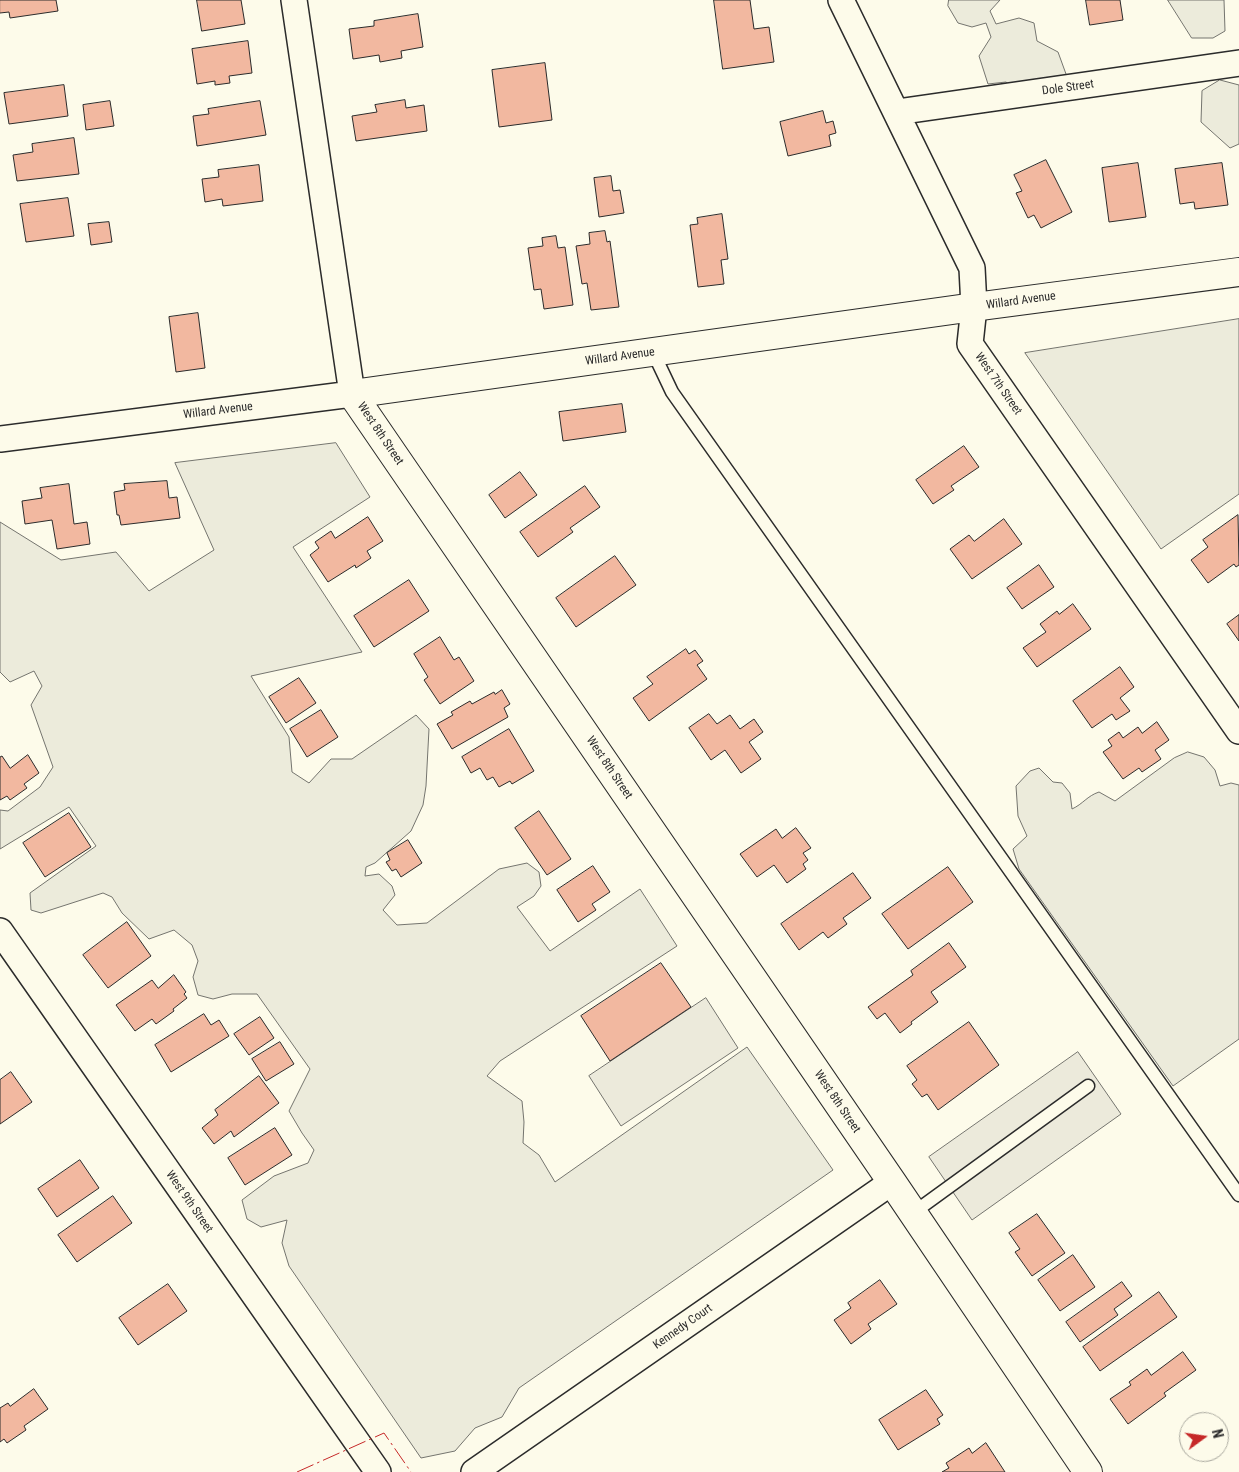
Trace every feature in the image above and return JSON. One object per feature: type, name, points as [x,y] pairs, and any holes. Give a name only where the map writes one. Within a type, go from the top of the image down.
[{"type":"street","name":"West 8th Street","points":[[294,0],[352,394],[913,1212],[1088,1472]]},
{"type":"street","name":"West 7th Street","points":[[841,0],[972,268],[974,307],[970,344],[1239,731]]},
{"type":"street","name":"Dole Street","points":[[897,112],[1239,63]]},
{"type":"street","name":"Willard Avenue","points":[[0,439],[352,394],[1239,272]]},
{"type":"street","name":"West 9th Street","points":[[0,931],[378,1472]]},
{"type":"street","name":"Kennedy Court","points":[[474,1472],[892,1182]]},
{"type":"lane","points":[[653,352],[672,392],[1239,1195]]},
{"type":"lane","points":[[913,1212],[1088,1086]]},
{"type":"shaded area","points":[[949,0],[1000,0],[990,11],[996,24],[1019,18],[1034,23],[1037,41],[1058,52],[1066,74],[1038,99],[1015,89],[1006,82],[988,84],[979,56],[991,37],[986,23],[972,27],[958,23],[948,6]]},
{"type":"shaded area","points":[[1168,0],[1224,0],[1225,31],[1213,38],[1192,38]]},
{"type":"shaded area","points":[[1220,80],[1239,85],[1239,144],[1230,148],[1201,122],[1202,91]]},
{"type":"shaded area","points":[[1239,319],[1239,494],[1161,549],[1025,353]]},
{"type":"shaded area","points":[[336,443],[370,497],[293,547],[362,652],[251,676],[289,737],[292,772],[309,783],[331,759],[352,759],[416,715],[429,729],[423,805],[411,831],[375,863],[366,867],[365,876],[379,874],[392,886],[395,895],[383,910],[397,925],[427,923],[499,869],[527,863],[539,872],[541,886],[534,896],[517,907],[550,951],[640,889],[677,946],[500,1061],[487,1076],[522,1101],[523,1143],[539,1155],[555,1182],[747,1047],[833,1170],[519,1388],[502,1417],[475,1428],[455,1451],[421,1458],[289,1266],[282,1243],[287,1220],[261,1227],[247,1219],[242,1200],[274,1176],[308,1163],[314,1150],[289,1111],[310,1069],[257,994],[232,994],[213,999],[198,995],[193,977],[198,961],[192,945],[174,930],[149,939],[122,913],[112,897],[103,893],[41,913],[31,910],[30,893],[96,846],[69,807],[0,849],[0,810],[8,811],[40,787],[53,767],[31,705],[42,686],[34,671],[10,682],[0,672],[0,522],[61,560],[116,552],[149,591],[214,550],[175,463]]},
{"type":"shaded area","points":[[1188,752],[1204,757],[1215,770],[1220,786],[1231,783],[1239,785],[1239,1039],[1173,1086],[1019,869],[1013,849],[1027,836],[1018,816],[1016,786],[1030,771],[1039,768],[1053,782],[1062,783],[1070,793],[1072,809],[1099,792],[1115,801],[1174,758]]},
{"type":"shaded area","points":[[706,998],[738,1048],[621,1126],[589,1076]]},
{"type":"shaded area","points":[[1078,1052],[1121,1114],[972,1220],[929,1157]]},
{"type":"building","points":[[0,0],[56,0],[58,11],[10,18],[9,12],[0,13]]},
{"type":"building","points":[[197,0],[241,0],[245,24],[202,31]]},
{"type":"building","points":[[714,0],[750,0],[754,29],[769,27],[774,62],[723,69]]},
{"type":"building","points":[[1086,0],[1120,0],[1123,20],[1090,25]]},
{"type":"building","points":[[418,14],[423,47],[401,51],[402,58],[380,62],[379,55],[353,59],[349,29],[374,26],[374,21]]},
{"type":"building","points":[[248,41],[252,73],[229,76],[230,83],[215,85],[215,81],[197,84],[192,49]]},
{"type":"building","points":[[545,63],[552,120],[499,127],[492,70]]},
{"type":"building","points":[[64,85],[68,116],[9,124],[4,93]]},
{"type":"building","points":[[405,100],[406,108],[424,105],[427,131],[356,141],[352,116],[377,112],[375,105]]},
{"type":"building","points":[[110,101],[114,126],[86,130],[83,105]]},
{"type":"building","points":[[260,101],[266,135],[197,146],[193,116],[209,114],[208,109]]},
{"type":"building","points":[[823,111],[826,123],[833,121],[836,133],[829,135],[831,146],[788,156],[780,122]]},
{"type":"building","points":[[74,138],[79,174],[17,181],[13,155],[33,152],[32,144]]},
{"type":"building","points":[[1046,160],[1072,212],[1041,228],[1034,215],[1028,218],[1016,193],[1022,191],[1014,175]]},
{"type":"building","points":[[1138,163],[1146,217],[1109,222],[1102,168]]},
{"type":"building","points":[[1222,163],[1228,205],[1195,209],[1194,202],[1180,204],[1175,169]]},
{"type":"building","points":[[259,165],[263,201],[223,206],[222,199],[205,202],[202,179],[219,177],[218,170]]},
{"type":"building","points":[[611,176],[613,191],[620,190],[624,213],[599,217],[594,178]]},
{"type":"building","points":[[68,198],[74,236],[26,242],[20,204]]},
{"type":"building","points":[[722,214],[728,259],[721,260],[724,284],[698,287],[690,225],[698,224],[697,218]]},
{"type":"building","points":[[109,222],[112,242],[91,245],[88,224]]},
{"type":"building","points":[[605,231],[607,242],[610,241],[619,307],[591,310],[587,283],[582,284],[576,246],[590,244],[589,233]]},
{"type":"building","points":[[556,236],[558,248],[565,247],[573,305],[544,309],[541,289],[534,290],[528,248],[543,246],[542,238]]},
{"type":"building","points":[[198,313],[205,368],[176,372],[169,317]]},
{"type":"building","points":[[622,404],[626,432],[563,441],[559,412]]},
{"type":"building","points":[[964,446],[979,467],[951,486],[954,490],[933,504],[916,480]]},
{"type":"building","points":[[520,472],[537,495],[505,518],[489,495]]},
{"type":"building","points":[[167,481],[169,498],[177,497],[180,518],[121,525],[119,515],[117,515],[114,492],[125,490],[124,484]]},
{"type":"building","points":[[69,484],[74,524],[87,522],[90,544],[57,549],[52,520],[25,524],[22,501],[42,498],[40,488]]},
{"type":"building","points":[[585,486],[600,507],[570,528],[573,532],[538,557],[520,532]]},
{"type":"building","points":[[1238,515],[1239,565],[1236,567],[1234,564],[1208,583],[1191,560],[1208,547],[1203,540]]},
{"type":"building","points":[[368,517],[383,541],[367,551],[371,558],[356,568],[355,565],[328,582],[310,555],[319,548],[315,542],[331,531],[335,538]]},
{"type":"building","points":[[1004,519],[1022,544],[972,579],[950,549],[969,535],[974,541]]},
{"type":"building","points":[[615,556],[636,585],[576,627],[556,598]]},
{"type":"building","points":[[1039,565],[1054,587],[1022,609],[1007,588]]},
{"type":"building","points":[[409,580],[429,611],[374,647],[354,616]]},
{"type":"building","points":[[1073,604],[1091,629],[1037,667],[1023,648],[1046,632],[1040,624],[1057,611],[1059,614]]},
{"type":"building","points":[[1239,615],[1239,641],[1227,624]]},
{"type":"building","points":[[440,637],[454,660],[459,657],[474,681],[440,704],[424,680],[428,677],[414,654]]},
{"type":"building","points":[[686,649],[689,654],[695,650],[703,661],[697,665],[707,679],[649,721],[633,698],[653,684],[647,677]]},
{"type":"building","points":[[1120,667],[1134,687],[1120,698],[1130,711],[1116,720],[1112,714],[1092,728],[1073,701]]},
{"type":"building","points":[[299,678],[316,703],[286,723],[269,697]]},
{"type":"building","points":[[502,690],[510,704],[504,708],[508,717],[452,749],[437,724],[453,715],[451,712],[470,701],[472,704],[494,692],[495,694]]},
{"type":"building","points":[[321,710],[338,737],[307,757],[290,729]]},
{"type":"building","points":[[709,714],[717,724],[730,715],[740,729],[754,719],[763,732],[749,742],[761,759],[741,773],[725,750],[711,760],[689,728]]},
{"type":"building","points":[[1157,722],[1169,740],[1155,750],[1161,759],[1142,772],[1139,768],[1123,779],[1103,752],[1112,746],[1108,740],[1119,732],[1123,738],[1138,727],[1142,733]]},
{"type":"building","points":[[509,729],[534,771],[512,784],[510,781],[499,787],[493,777],[487,780],[480,768],[471,773],[462,757]]},
{"type":"building","points":[[28,755],[39,773],[24,784],[27,788],[10,800],[7,796],[0,800],[0,757],[2,756],[10,768]]},
{"type":"building","points":[[539,811],[571,859],[547,875],[515,828]]},
{"type":"building","points":[[69,813],[91,847],[45,877],[23,843]]},
{"type":"building","points":[[796,828],[811,848],[803,853],[808,860],[803,864],[806,869],[787,883],[774,865],[757,877],[740,854],[776,829],[782,838]]},
{"type":"building","points":[[408,840],[422,863],[401,877],[396,869],[392,871],[386,862],[390,860],[387,853]]},
{"type":"building","points":[[593,866],[610,892],[592,904],[596,910],[578,922],[557,890]]},
{"type":"building","points":[[948,867],[973,902],[908,949],[882,914]]},
{"type":"building","points":[[853,873],[871,898],[843,918],[847,924],[828,938],[823,932],[799,950],[781,924]]},
{"type":"building","points":[[127,922],[151,956],[108,988],[83,955]]},
{"type":"building","points":[[949,943],[966,967],[931,992],[938,1002],[911,1022],[912,1024],[900,1033],[885,1013],[877,1019],[868,1007],[913,975],[911,971]]},
{"type":"building","points":[[661,963],[691,1007],[610,1061],[581,1016]]},
{"type":"building","points":[[174,975],[186,992],[184,994],[187,998],[173,1009],[174,1011],[156,1024],[152,1019],[135,1031],[116,1005],[152,980],[158,988]]},
{"type":"building","points":[[204,1014],[211,1025],[219,1020],[229,1036],[171,1072],[155,1045]]},
{"type":"building","points":[[260,1017],[274,1038],[249,1055],[234,1034]]},
{"type":"building","points":[[969,1022],[999,1065],[938,1110],[927,1094],[922,1097],[912,1084],[917,1080],[907,1066]]},
{"type":"building","points":[[280,1042],[294,1064],[266,1081],[252,1059]]},
{"type":"building","points":[[11,1072],[32,1102],[0,1124],[0,1080]]},
{"type":"building","points":[[259,1076],[279,1103],[234,1137],[231,1131],[214,1144],[202,1128],[218,1115],[215,1110]]},
{"type":"building","points":[[275,1128],[292,1155],[245,1185],[228,1158]]},
{"type":"building","points":[[80,1160],[99,1188],[57,1217],[38,1189]]},
{"type":"building","points":[[113,1196],[132,1223],[77,1262],[58,1235]]},
{"type":"building","points":[[1037,1214],[1065,1253],[1032,1276],[1015,1252],[1020,1249],[1009,1233]]},
{"type":"building","points":[[1073,1255],[1095,1287],[1060,1311],[1038,1280]]},
{"type":"building","points":[[880,1280],[897,1304],[868,1324],[871,1329],[851,1344],[834,1320],[851,1308],[848,1303]]},
{"type":"building","points":[[1122,1282],[1132,1296],[1114,1309],[1118,1315],[1080,1342],[1066,1322]]},
{"type":"building","points":[[168,1284],[187,1311],[138,1345],[119,1318]]},
{"type":"building","points":[[1159,1292],[1177,1317],[1100,1371],[1083,1347]]},
{"type":"building","points":[[1183,1352],[1196,1370],[1164,1393],[1166,1396],[1128,1424],[1110,1399],[1131,1385],[1129,1382],[1147,1369],[1151,1375]]},
{"type":"building","points":[[34,1389],[48,1409],[24,1426],[26,1430],[7,1443],[4,1439],[0,1442],[0,1408],[8,1403],[10,1406]]},
{"type":"building","points":[[926,1390],[943,1415],[937,1419],[940,1424],[898,1450],[879,1420]]},
{"type":"building","points":[[986,1443],[1005,1472],[942,1472],[949,1468],[946,1463],[969,1448],[972,1453]]},
{"type":"power","points":[[297,1472],[384,1433],[411,1472]]}]
